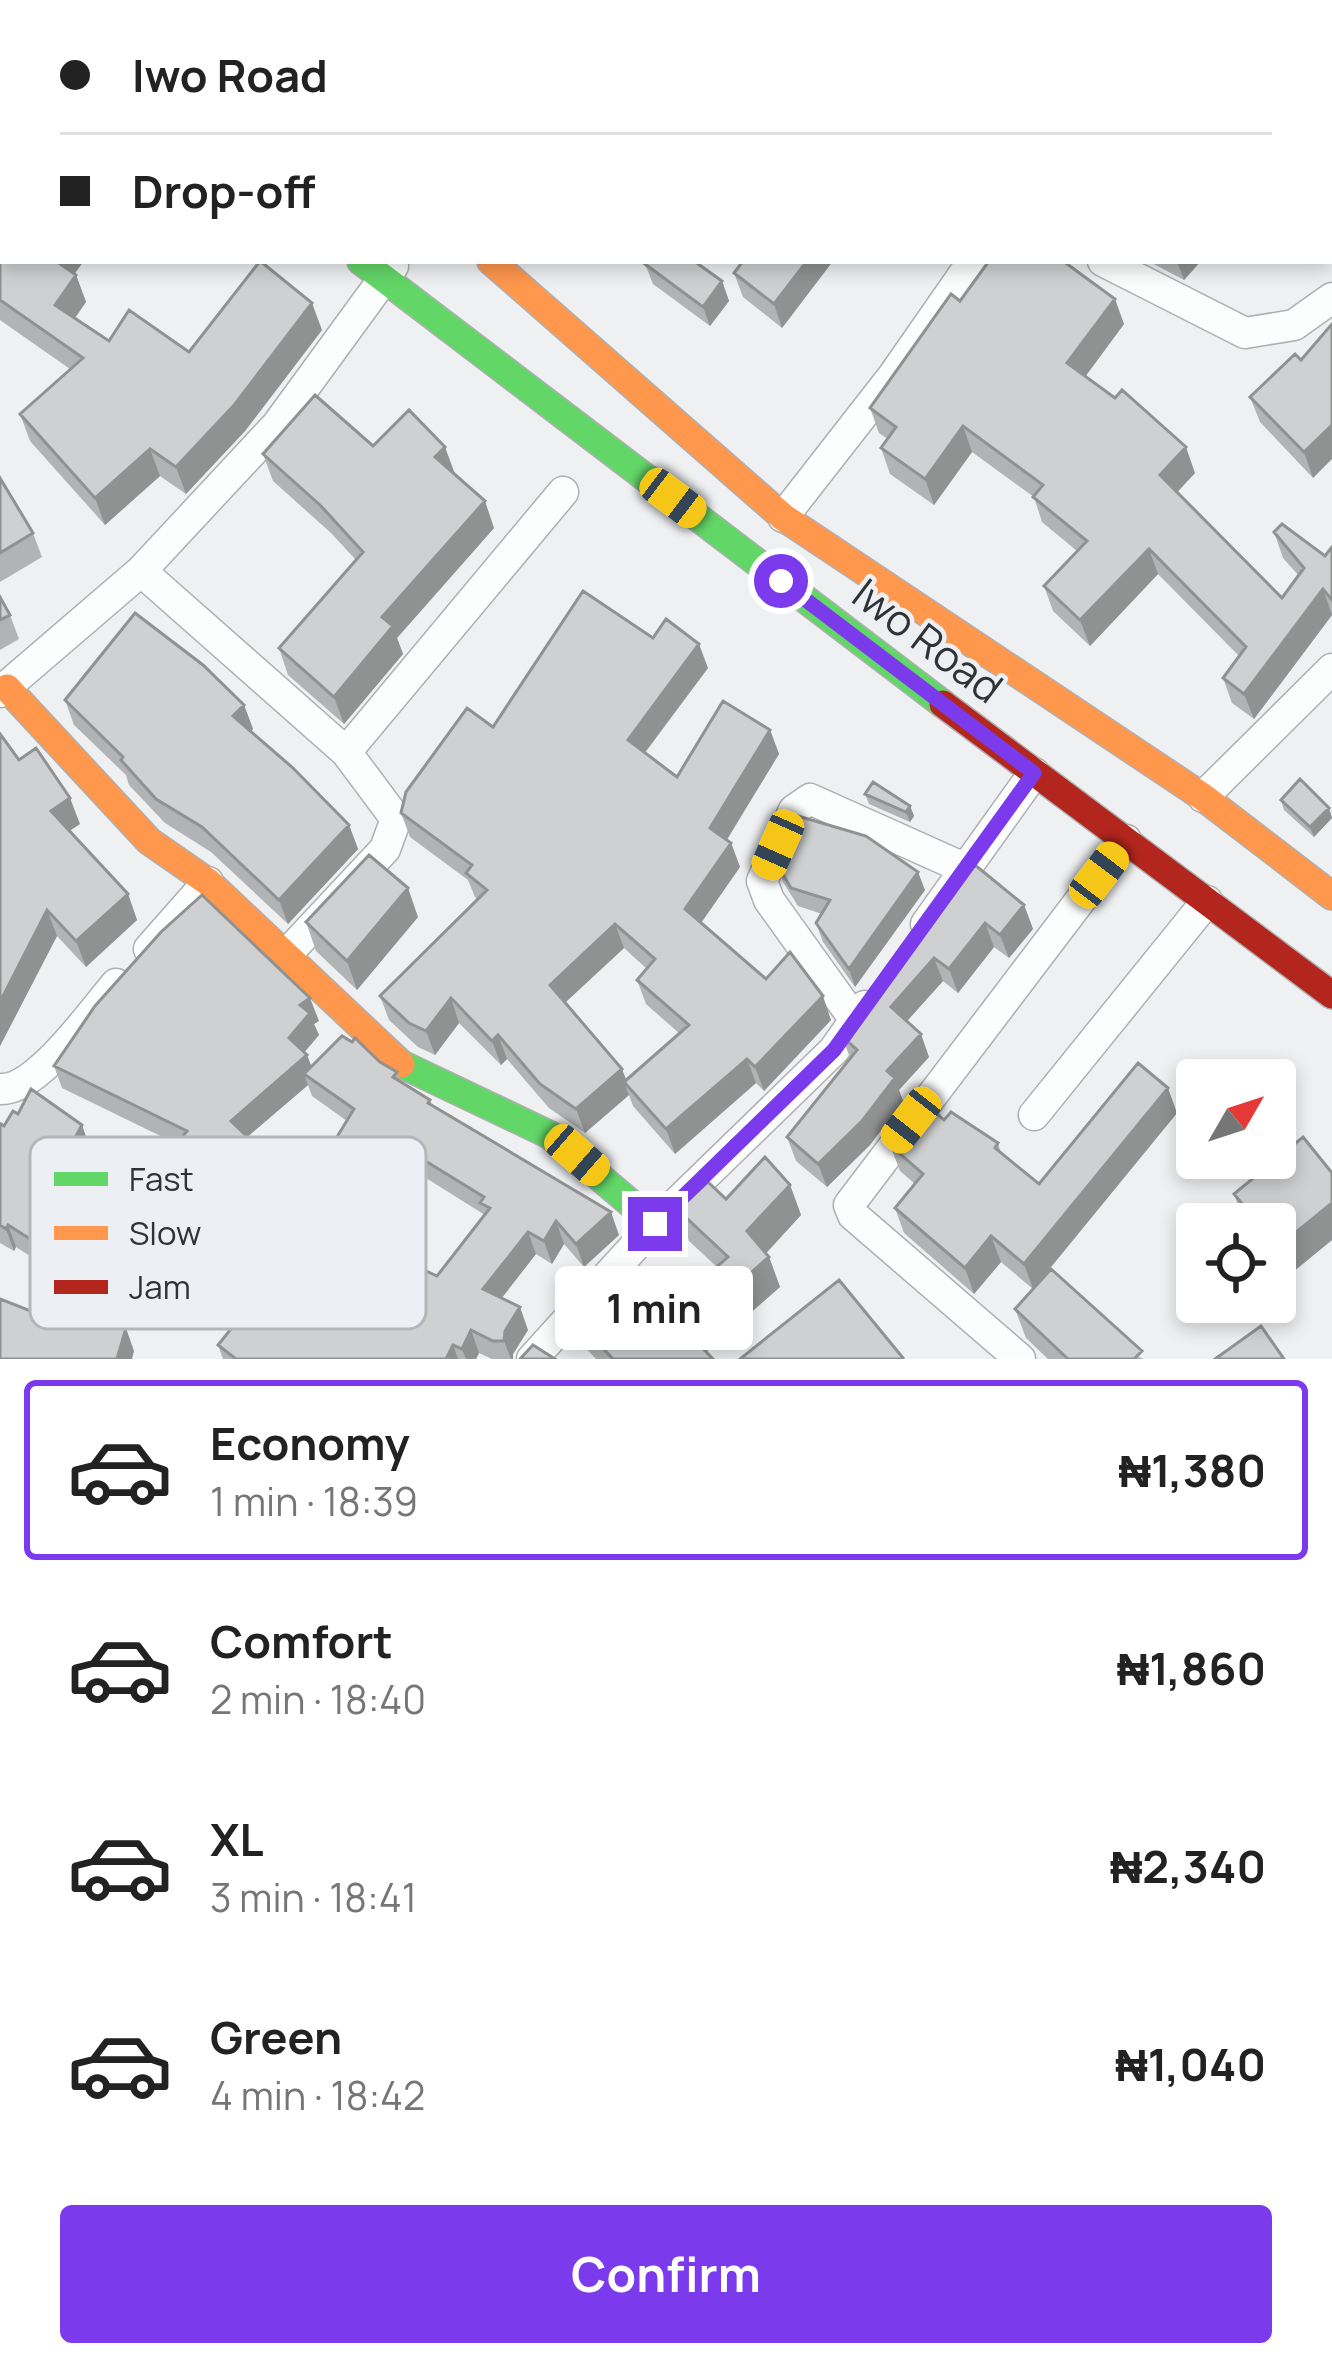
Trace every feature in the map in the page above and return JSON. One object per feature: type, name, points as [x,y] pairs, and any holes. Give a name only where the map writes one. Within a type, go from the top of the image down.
[{"type":"main road","name":"Iwo Road","points":[[494,264],[783,517],[1203,797],[1332,896]]},
{"type":"main road","name":"Iwo Road","points":[[381,267],[1034,773],[1332,994]]},
{"type":"main road","points":[[3,690],[149,841],[208,882],[404,1067],[550,1135],[655,1224]]},
{"type":"street","points":[[783,517],[893,376],[971,264]]},
{"type":"street","points":[[1109,264],[1245,333],[1294,325],[1332,298]]},
{"type":"street","points":[[3,690],[141,571],[277,425],[381,267]]},
{"type":"street","points":[[346,752],[563,492]]},
{"type":"street","points":[[141,571],[346,752],[396,819],[385,849],[285,956]]},
{"type":"street","points":[[1203,797],[1332,669]]},
{"type":"street","points":[[910,944],[1034,773]]},
{"type":"street","points":[[855,1020],[769,900],[762,881],[794,810],[811,799],[966,869]]},
{"type":"street","points":[[1020,1359],[854,1215],[849,1205],[1126,840]]},
{"type":"street","points":[[0,1089],[14,1090],[32,1079],[208,882]]},
{"type":"street","points":[[1034,1115],[1207,901]]},
{"type":"street","points":[[532,1359],[655,1224],[834,1050],[883,982]]},
{"type":"building","points":[[0,264],[60,264],[76,275],[55,305],[109,341],[129,310],[189,352],[258,264],[312,303],[235,404],[176,467],[150,449],[95,498],[20,414],[83,358],[0,300]]},
{"type":"building","points":[[645,264],[698,264],[722,281],[703,307]]},
{"type":"building","points":[[741,264],[805,264],[774,304],[734,273]]},
{"type":"building","points":[[987,264],[1067,264],[1115,299],[1067,363],[1115,398],[1122,390],[1186,447],[1160,475],[1282,598],[1304,568],[1274,532],[1282,524],[1325,556],[1332,547],[1332,600],[1323,589],[1244,694],[1223,678],[1246,647],[1149,549],[1080,620],[1044,586],[1087,541],[1033,497],[1043,485],[963,426],[925,479],[881,448],[896,427],[870,408],[951,294],[960,301]]},
{"type":"building","points":[[1332,324],[1332,425],[1304,452],[1250,397],[1295,354],[1301,360]]},
{"type":"building","points":[[315,395],[373,446],[409,410],[445,447],[435,457],[485,501],[382,617],[393,626],[334,697],[279,648],[363,552],[263,454]]},
{"type":"building","points":[[0,478],[33,533],[0,553]]},
{"type":"building","points":[[583,591],[653,638],[666,619],[699,644],[628,740],[677,777],[723,701],[770,730],[710,828],[731,843],[685,909],[766,979],[790,952],[823,996],[755,1067],[747,1059],[666,1129],[624,1082],[689,1025],[637,980],[655,959],[615,924],[550,985],[622,1069],[576,1109],[540,1084],[498,1035],[492,1041],[451,998],[426,1031],[409,1023],[380,996],[487,890],[466,873],[472,865],[401,813],[406,792],[467,708],[493,727]]},
{"type":"building","points":[[0,597],[10,615],[0,620]]},
{"type":"building","points":[[135,613],[203,665],[244,705],[233,716],[349,825],[279,900],[202,827],[156,799],[123,757],[65,700]]},
{"type":"building","points":[[0,734],[19,760],[36,748],[70,798],[51,811],[128,894],[76,941],[47,910],[0,1002]]},
{"type":"building","points":[[1300,779],[1329,808],[1310,827],[1281,800]]},
{"type":"building","points":[[873,782],[910,806],[906,812],[865,794]]},
{"type":"building","points":[[798,816],[866,836],[918,872],[849,969],[816,923],[830,900],[791,888],[776,863]]},
{"type":"building","points":[[369,855],[408,888],[347,961],[306,922]]},
{"type":"building","points":[[975,865],[1024,905],[1000,935],[985,923],[949,969],[934,958],[891,1007],[921,1034],[887,1071],[895,1078],[862,1121],[818,1164],[787,1137],[857,1050],[842,1036],[949,889],[953,892]]},
{"type":"building","points":[[202,895],[310,998],[300,1005],[310,1013],[289,1038],[307,1055],[231,1121],[248,1137],[182,1137],[187,1131],[54,1066],[95,1006],[161,932]]},
{"type":"building","points":[[342,1036],[352,1042],[355,1038],[397,1072],[393,1077],[430,1100],[428,1103],[611,1212],[576,1244],[556,1221],[544,1241],[528,1232],[483,1289],[520,1307],[504,1341],[471,1330],[462,1349],[453,1345],[446,1359],[236,1359],[218,1345],[231,1329],[426,1329],[426,1271],[437,1276],[490,1208],[480,1203],[484,1197],[426,1161],[426,1137],[337,1137],[354,1109],[304,1074]]},
{"type":"building","points":[[1138,1063],[1168,1088],[1024,1264],[991,1236],[965,1268],[895,1208],[923,1174],[890,1145],[923,1102],[944,1120],[951,1112],[998,1143],[995,1148],[1039,1184]]},
{"type":"building","points":[[31,1089],[82,1125],[75,1137],[30,1137],[30,1239],[0,1225],[1,1124],[13,1111],[18,1114]]},
{"type":"building","points":[[1303,1137],[1332,1173],[1332,1203],[1296,1232],[1296,1203],[1242,1203],[1234,1194],[1252,1179],[1296,1179],[1296,1143]]},
{"type":"building","points":[[765,1157],[790,1185],[747,1231],[769,1257],[685,1330],[713,1359],[613,1359],[569,1312],[611,1273],[656,1320],[728,1257],[678,1210],[708,1182],[726,1199]]},
{"type":"building","points":[[1051,1269],[1142,1351],[1134,1359],[1068,1359],[1015,1309]]},
{"type":"building","points":[[839,1280],[902,1359],[740,1359]]},
{"type":"building","points":[[0,1299],[30,1311],[30,1329],[126,1329],[117,1359],[0,1359]]},
{"type":"building","points":[[1261,1326],[1284,1359],[1215,1359]]},
{"type":"building","points":[[533,1345],[555,1359],[520,1359]]},
{"type":"traffic: fast","points":[[365,264],[943,704]]},
{"type":"traffic: fast","points":[[401,1064],[550,1135],[655,1224]]},
{"type":"traffic: slow","points":[[494,264],[783,517],[1203,797],[1332,896]]},
{"type":"traffic: slow","points":[[7,688],[149,841],[208,882],[401,1064]]},
{"type":"traffic: jam","points":[[943,704],[1332,995]]},
{"type":"route","points":[[655,1224],[834,1050],[1034,773],[781,581]]}]
